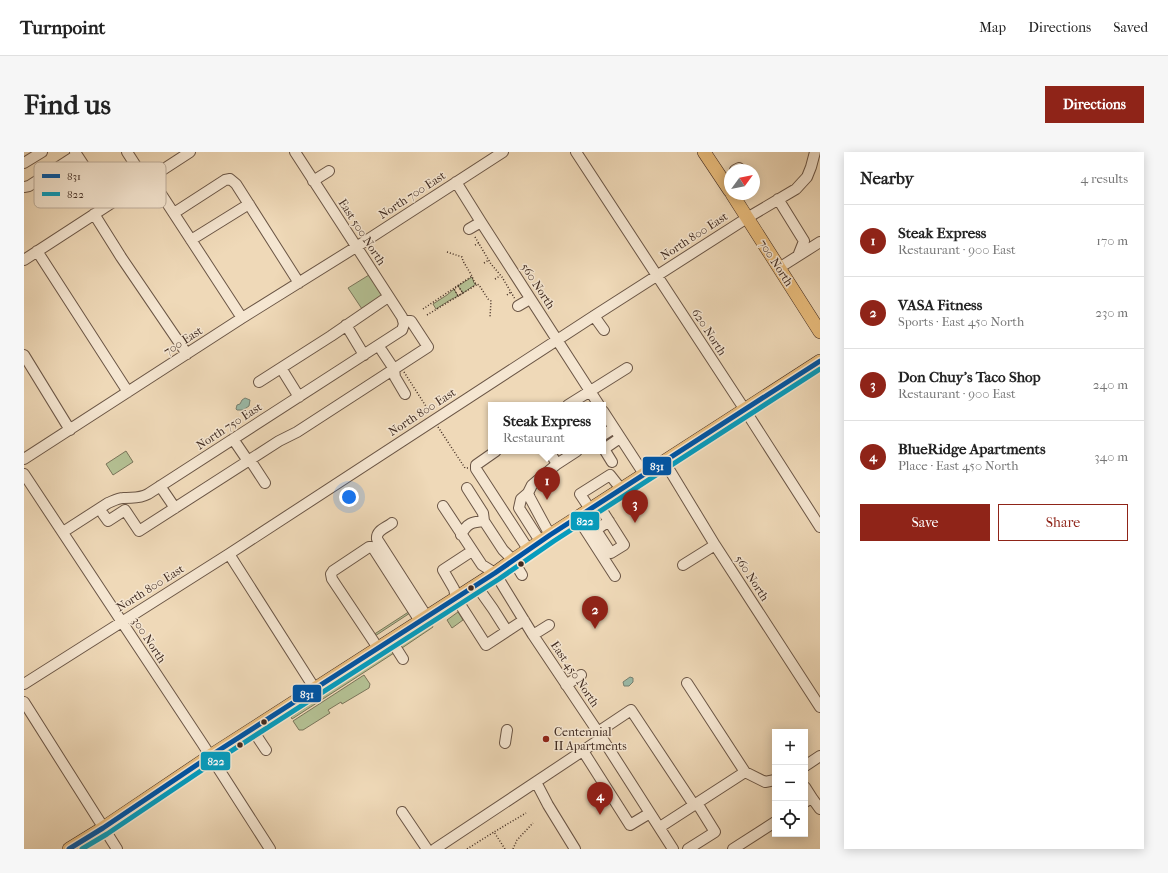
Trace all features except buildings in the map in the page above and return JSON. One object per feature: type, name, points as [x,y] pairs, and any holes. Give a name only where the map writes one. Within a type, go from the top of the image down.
[{"type":"main road","name":"700 North","points":[[705,152],[724,167]]},
{"type":"main road","name":"700 North","points":[[735,200],[820,332]]},
{"type":"main road","points":[[69,849],[210,756],[495,573],[528,549],[577,517],[820,361]]},
{"type":"street","points":[[24,163],[42,152]]},
{"type":"street","points":[[127,152],[135,162]]},
{"type":"street","points":[[166,167],[190,152]]},
{"type":"street","name":"East 500 North","points":[[295,152],[388,297],[402,316],[404,324]]},
{"type":"street","name":"620 North","points":[[576,152],[820,527]]},
{"type":"street","points":[[63,162],[76,153],[82,162]]},
{"type":"street","name":"North 700 East","points":[[356,246],[456,182],[498,153]]},
{"type":"street","name":"North 800 East","points":[[24,684],[229,554],[656,276],[747,218],[796,189],[802,183],[817,153]]},
{"type":"street","points":[[314,181],[329,171]]},
{"type":"street","points":[[174,213],[225,180],[230,179],[236,184],[247,206],[299,283]]},
{"type":"street","points":[[24,188],[34,182]]},
{"type":"street","name":"560 North","points":[[456,182],[597,402]]},
{"type":"street","points":[[778,200],[804,241],[798,256]]},
{"type":"street","points":[[166,203],[242,318]]},
{"type":"street","points":[[191,240],[247,206]]},
{"type":"street","points":[[24,260],[103,208]]},
{"type":"street","points":[[94,214],[121,257],[187,354]]},
{"type":"street","points":[[470,228],[481,222]]},
{"type":"street","points":[[779,268],[820,242]]},
{"type":"street","name":"700 East","points":[[24,459],[356,246]]},
{"type":"street","points":[[36,252],[128,392]]},
{"type":"street","points":[[259,382],[331,336],[388,297]]},
{"type":"street","points":[[519,306],[530,298]]},
{"type":"street","points":[[594,316],[604,330]]},
{"type":"street","points":[[104,514],[108,521],[125,510],[139,531],[279,441],[297,432],[428,347],[412,321],[404,324]]},
{"type":"street","name":"North 750 East","points":[[63,532],[108,503],[123,498],[136,498],[144,496],[400,332],[404,324]]},
{"type":"street","points":[[346,325],[364,355]]},
{"type":"street","points":[[382,351],[397,367]]},
{"type":"street","points":[[24,355],[70,430]]},
{"type":"street","points":[[397,367],[394,377],[405,394]]},
{"type":"street","points":[[281,368],[299,397]]},
{"type":"street","points":[[573,402],[627,368]]},
{"type":"street","points":[[606,416],[644,474]]},
{"type":"street","points":[[606,433],[614,428]]},
{"type":"street","points":[[606,448],[620,438]]},
{"type":"street","points":[[233,439],[248,461],[252,463],[265,483]]},
{"type":"street","points":[[620,490],[610,475],[609,464],[628,451]]},
{"type":"street","points":[[606,452],[612,462]]},
{"type":"street","points":[[491,454],[479,462],[476,465],[476,469],[528,549]]},
{"type":"street","points":[[551,454],[557,464]]},
{"type":"street","points":[[545,538],[519,508],[521,499],[528,493],[532,485],[557,464],[573,454]]},
{"type":"street","name":"560 North","points":[[664,461],[715,545],[820,707]]},
{"type":"street","name":"300 North","points":[[24,474],[270,849]]},
{"type":"street","points":[[609,522],[596,530],[611,553],[624,545],[609,522],[580,494],[610,475]]},
{"type":"street","points":[[160,486],[175,508]]},
{"type":"street","points":[[467,488],[483,513],[484,521],[503,550],[513,560],[522,575]]},
{"type":"street","points":[[443,506],[482,565],[495,573]]},
{"type":"street","points":[[577,517],[615,576]]},
{"type":"street","points":[[461,535],[465,527],[472,523],[484,521]]},
{"type":"street","points":[[392,523],[378,532],[377,539],[423,619]]},
{"type":"street","points":[[683,565],[715,545]]},
{"type":"street","points":[[378,648],[332,579],[331,574],[333,571],[368,548],[372,548],[376,551],[423,619]]},
{"type":"street","points":[[472,551],[443,570],[454,589],[456,598],[486,645],[524,620]]},
{"type":"street","points":[[229,554],[315,689]]},
{"type":"street","name":"East 450 North","points":[[495,573],[533,636],[600,735],[673,849]]},
{"type":"street","points":[[476,585],[508,631]]},
{"type":"street","points":[[533,636],[549,625]]},
{"type":"street","points":[[391,640],[403,659]]},
{"type":"street","points":[[566,685],[581,675]]},
{"type":"street","points":[[687,683],[745,772],[765,782],[772,781]]},
{"type":"street","points":[[24,702],[117,849]]},
{"type":"street","points":[[435,849],[583,751],[631,710],[715,832],[688,849]]},
{"type":"street","points":[[252,729],[266,750]]},
{"type":"street","points":[[505,743],[507,730]]},
{"type":"street","points":[[583,751],[630,825],[650,813]]},
{"type":"street","points":[[806,765],[820,756]]},
{"type":"street","points":[[660,828],[745,772]]},
{"type":"street","points":[[536,782],[575,849]]},
{"type":"street","points":[[808,800],[820,809]]},
{"type":"street","points":[[402,812],[427,849]]},
{"type":"street","points":[[732,849],[772,824]]},
{"type":"path","points":[[470,228],[492,266],[511,292],[519,306]]},
{"type":"path","points":[[475,245],[479,243]]},
{"type":"path","points":[[447,252],[462,257],[473,279],[491,301],[490,317]]},
{"type":"path","points":[[484,263],[489,260]]},
{"type":"path","points":[[423,310],[472,276]]},
{"type":"path","points":[[495,279],[500,276]]},
{"type":"path","points":[[427,316],[478,284]]},
{"type":"path","points":[[456,287],[460,287],[463,293],[461,295]]},
{"type":"path","points":[[456,287],[454,289],[457,295],[461,295]]},
{"type":"path","points":[[507,295],[511,292]]},
{"type":"path","points":[[397,367],[429,411]]},
{"type":"path","points":[[438,427],[464,468],[476,469]]},
{"type":"path","points":[[467,849],[526,813]]},
{"type":"path","points":[[513,849],[517,840],[532,823]]},
{"type":"path","points":[[494,832],[505,849]]},
{"type":"shaded area","points":[[369,275],[382,295],[362,309],[348,288]]},
{"type":"shaded area","points":[[472,277],[474,283],[476,284],[463,293],[458,286]]},
{"type":"shaded area","points":[[454,289],[458,296],[436,309],[433,304]]},
{"type":"shaded area","points":[[245,398],[250,400],[249,406],[243,410],[237,410],[237,405],[240,404]]},
{"type":"shaded area","points":[[126,451],[133,462],[113,475],[106,464]]},
{"type":"shaded area","points":[[410,611],[410,613],[375,636],[373,635]]},
{"type":"shaded area","points":[[458,612],[463,620],[452,628],[447,620]]},
{"type":"shaded area","points":[[432,625],[433,627],[402,648],[401,645]]},
{"type":"shaded area","points":[[392,651],[394,653],[292,719],[291,717]]},
{"type":"shaded area","points":[[364,675],[370,684],[369,688],[342,704],[341,702],[328,710],[330,713],[303,730],[299,730],[293,721]]},
{"type":"shaded area","points":[[630,677],[633,678],[633,682],[629,686],[624,686],[623,682]]},
{"type":"transit line","name":"831","points":[[69,849],[210,756],[495,573],[550,535],[820,361]]},
{"type":"transit line","name":"822","points":[[82,849],[820,369]]},
{"type":"place","name":"Steak Express","points":[[547,500]]},
{"type":"place","name":"Don Chuy’s Taco Shop","points":[[635,523]]},
{"type":"place","name":"VASA Fitness","points":[[595,629]]},
{"type":"place","name":"Centennial II Apartments","points":[[546,739]]},
{"type":"place","name":"BlueRidge Apartments","points":[[600,815]]}]
